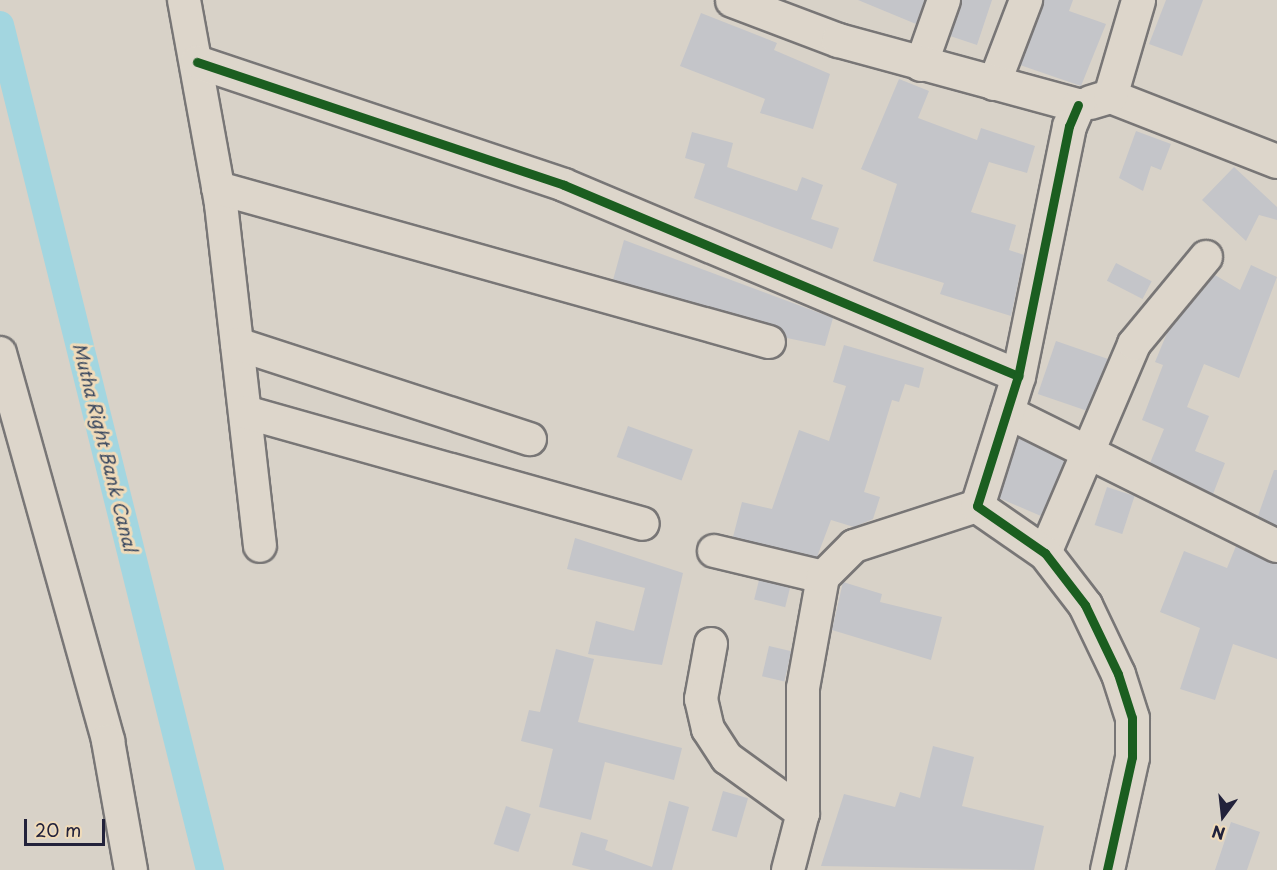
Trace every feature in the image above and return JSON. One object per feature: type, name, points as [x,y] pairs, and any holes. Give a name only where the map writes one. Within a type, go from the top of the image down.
[{"type":"street","points":[[184,0],[218,188],[260,546]]},
{"type":"street","points":[[732,0],[921,65],[994,84],[1078,105],[1110,96],[1277,161]]},
{"type":"street","points":[[921,65],[944,0]]},
{"type":"street","points":[[994,84],[1026,0]]},
{"type":"street","points":[[1110,96],[1138,0]]},
{"type":"street","points":[[197,62],[564,185],[1018,376]]},
{"type":"street","points":[[977,506],[1018,376],[1069,126],[1078,105]]},
{"type":"street","points":[[218,188],[769,342]]},
{"type":"street","points":[[1045,553],[1134,344],[1206,257]]},
{"type":"street","points":[[237,344],[530,439]]},
{"type":"street","points":[[0,353],[108,741],[131,870]]},
{"type":"street","points":[[245,412],[643,524]]},
{"type":"street","points":[[1007,412],[1277,546]]},
{"type":"street","points":[[977,506],[1045,553],[1085,605],[1132,718],[1132,757],[1107,870]]},
{"type":"street","points":[[788,870],[803,813],[803,688],[823,577],[854,546],[977,506]]},
{"type":"street","points":[[714,551],[823,577]]},
{"type":"street","points":[[711,644],[701,699],[708,729],[727,758],[803,813]]},
{"type":"building","points":[[858,0],[925,0],[916,24]]},
{"type":"building","points":[[962,0],[992,0],[977,45],[950,36]]},
{"type":"building","points":[[1044,0],[1073,0],[1069,11],[1106,24],[1081,86],[1020,65]]},
{"type":"building","points":[[1166,0],[1203,0],[1182,56],[1149,44]]},
{"type":"building","points":[[701,13],[777,43],[774,50],[830,74],[813,129],[760,113],[765,99],[680,66]]},
{"type":"building","points":[[899,79],[929,91],[918,118],[977,140],[981,128],[1035,146],[1027,173],[989,162],[971,212],[1016,225],[1009,250],[1024,255],[1011,316],[940,294],[944,283],[873,261],[897,184],[861,169]]},
{"type":"building","points":[[1136,131],[1171,144],[1161,170],[1151,166],[1143,191],[1119,178]]},
{"type":"building","points":[[692,132],[733,143],[727,167],[797,191],[802,177],[823,185],[811,219],[839,228],[832,249],[694,198],[705,164],[685,158]]},
{"type":"building","points":[[1234,167],[1277,207],[1277,220],[1259,215],[1246,241],[1202,200]]},
{"type":"building","points":[[624,240],[833,318],[825,346],[787,338],[774,325],[613,280]]},
{"type":"building","points":[[1116,263],[1152,281],[1143,299],[1107,281]]},
{"type":"building","points":[[1251,265],[1277,277],[1239,378],[1204,364],[1187,407],[1209,416],[1195,451],[1225,463],[1213,494],[1150,463],[1164,429],[1142,420],[1163,365],[1155,362],[1167,333],[1215,275],[1240,290]]},
{"type":"building","points":[[1056,341],[1108,359],[1090,412],[1038,394]]},
{"type":"building","points":[[844,345],[924,368],[919,388],[905,384],[899,402],[892,400],[864,492],[880,497],[873,519],[854,527],[831,520],[817,557],[733,537],[742,502],[772,509],[799,430],[829,441],[846,386],[833,382]]},
{"type":"building","points":[[628,426],[693,450],[682,481],[617,457]]},
{"type":"building","points":[[1018,438],[1065,461],[1041,516],[999,498]]},
{"type":"building","points":[[1274,470],[1277,470],[1277,526],[1258,516]]},
{"type":"building","points":[[1107,487],[1135,496],[1122,534],[1095,525]]},
{"type":"building","points":[[575,538],[683,573],[662,665],[588,654],[596,621],[634,631],[645,588],[567,569]]},
{"type":"building","points":[[1236,546],[1277,564],[1277,659],[1233,644],[1215,700],[1180,689],[1200,628],[1160,612],[1184,551],[1227,568]]},
{"type":"building","points":[[759,580],[790,588],[785,607],[754,599]]},
{"type":"building","points":[[843,582],[882,594],[880,602],[942,617],[931,660],[832,630]]},
{"type":"building","points":[[769,646],[791,651],[784,681],[762,676]]},
{"type":"building","points":[[556,649],[594,659],[578,722],[682,748],[674,780],[605,762],[591,820],[539,807],[553,749],[521,741],[529,710],[540,712]]},
{"type":"building","points":[[933,746],[974,757],[962,806],[1044,826],[1034,870],[821,866],[844,794],[895,807],[900,792],[920,798]]},
{"type":"building","points":[[723,791],[748,798],[737,838],[712,830]]},
{"type":"building","points":[[669,801],[689,807],[672,870],[591,870],[572,865],[581,832],[608,840],[605,850],[652,867]]},
{"type":"building","points":[[506,806],[531,814],[518,852],[494,844]]},
{"type":"building","points":[[1231,822],[1260,832],[1247,870],[1215,870]]},
{"type":"waterway","name":"Mutha Right Bank Canal","points":[[0,25],[210,870]]},
{"type":"cycle path","points":[[197,62],[564,185],[1018,376]]},
{"type":"cycle path","points":[[1078,105],[1069,126],[1018,376],[977,506],[1045,553],[1085,605],[1118,674],[1132,718],[1132,757],[1107,870]]}]
